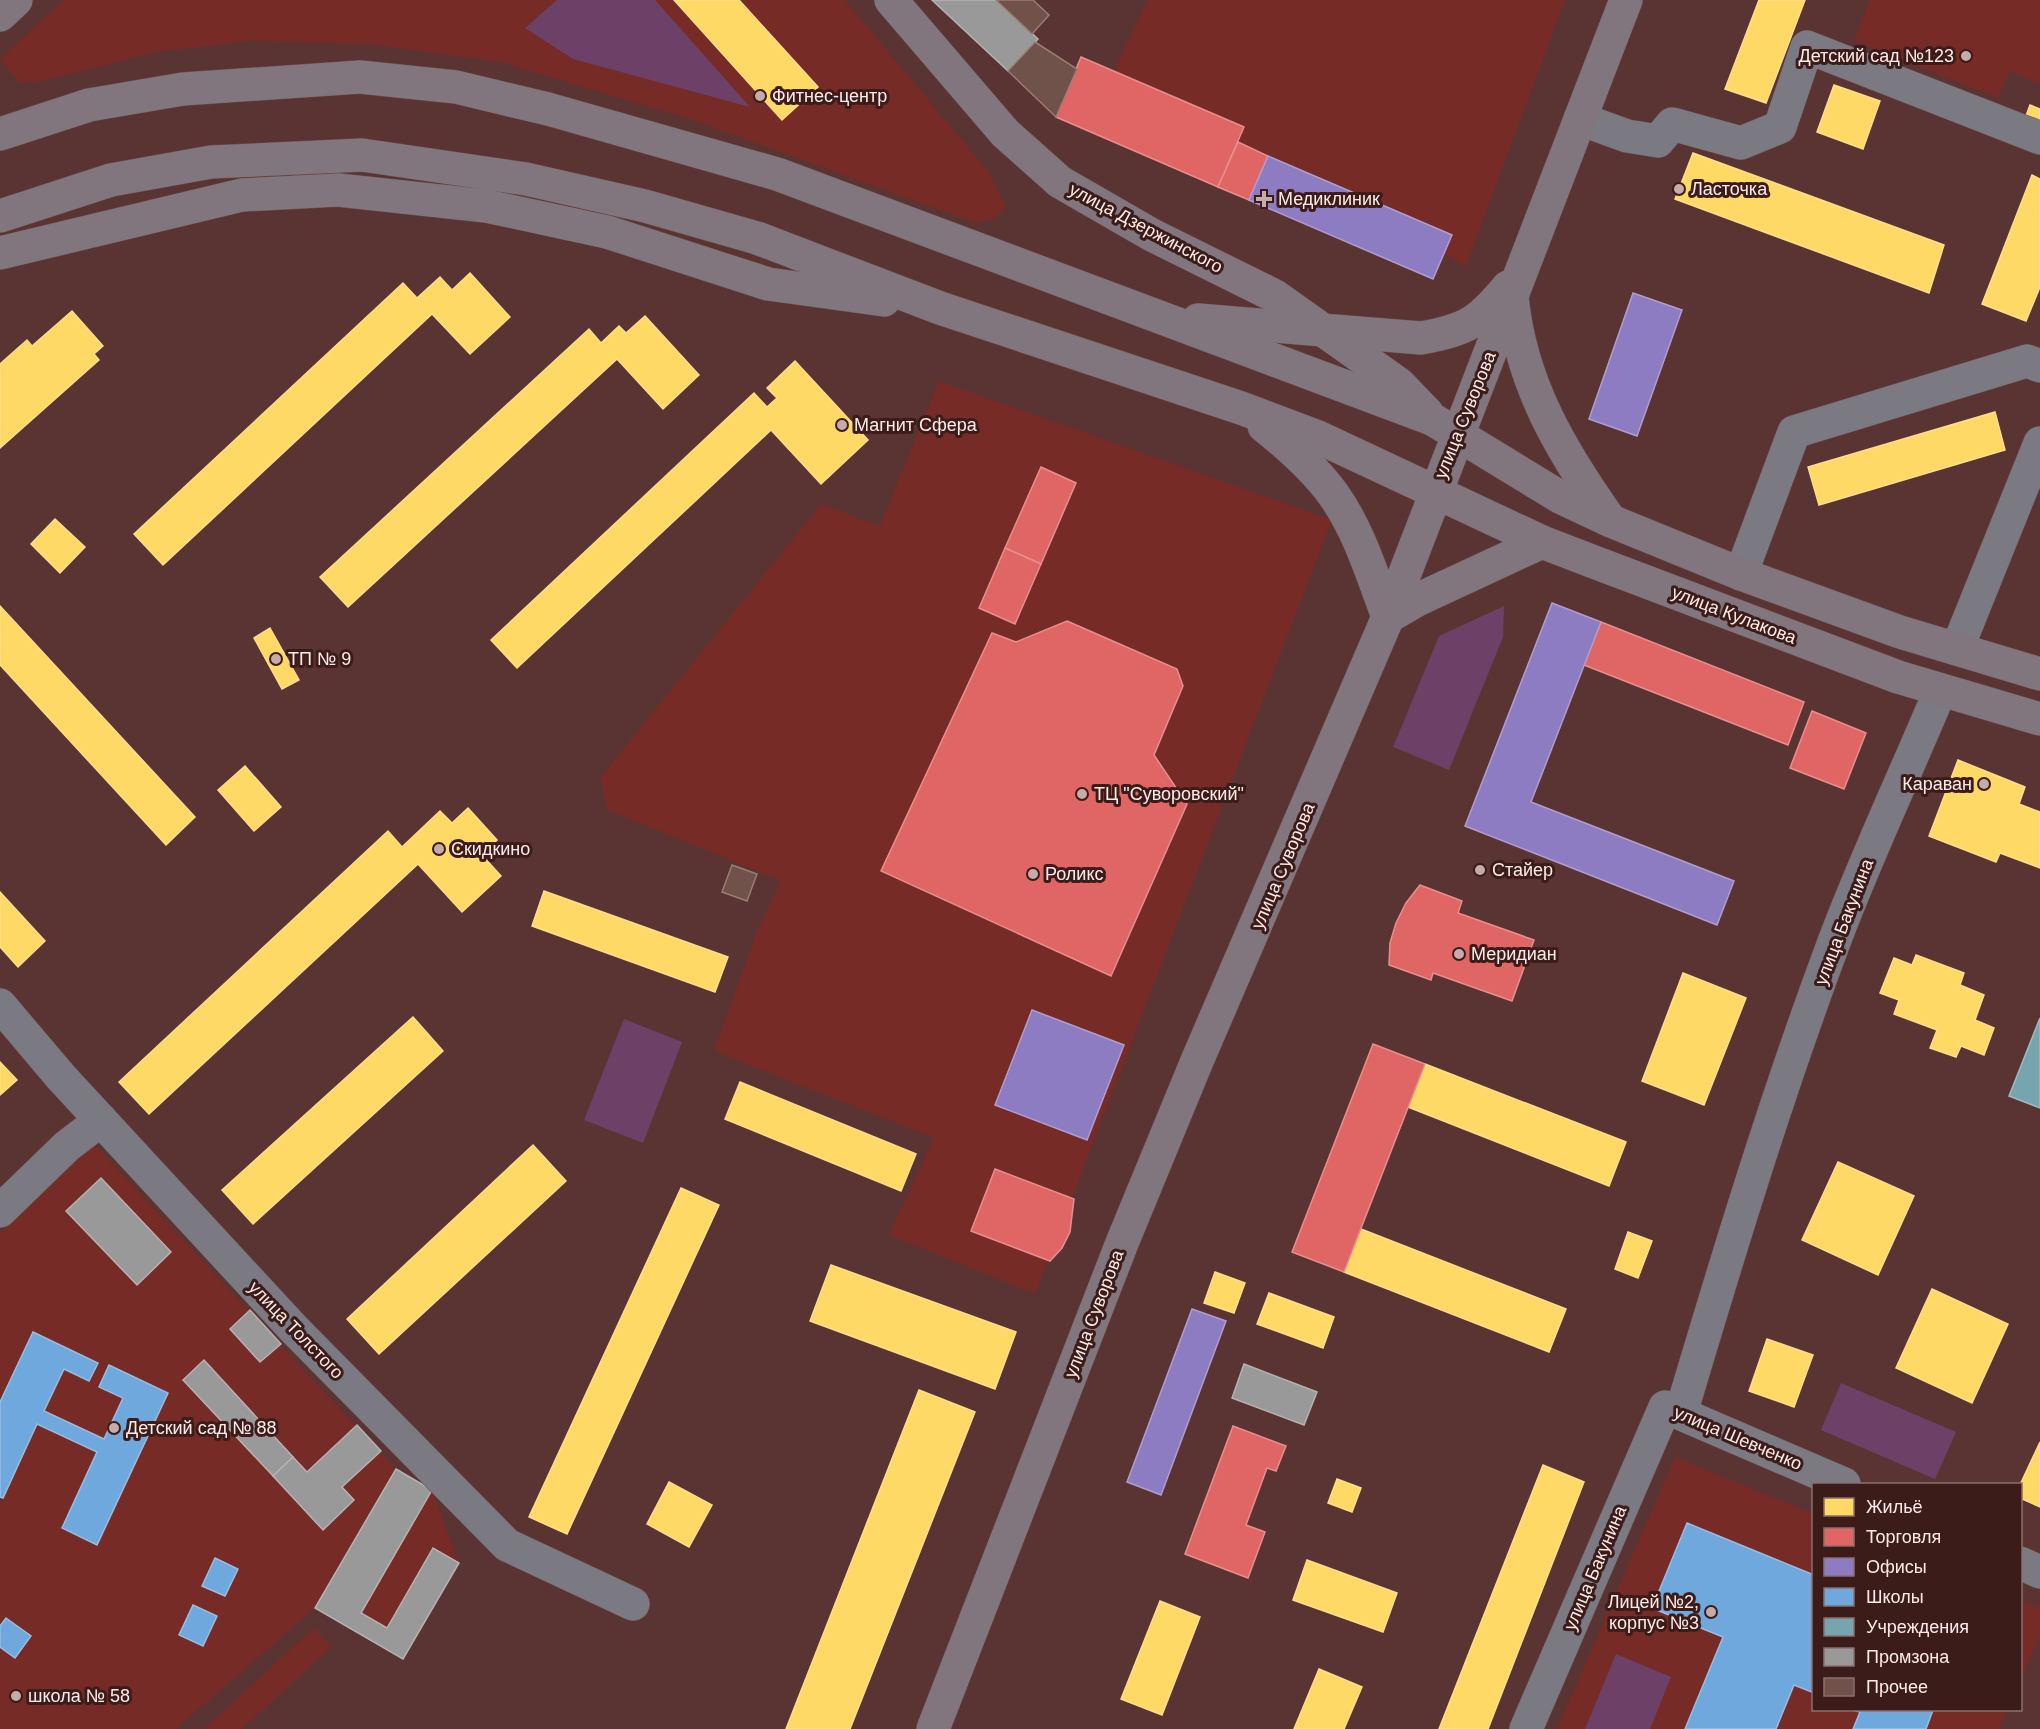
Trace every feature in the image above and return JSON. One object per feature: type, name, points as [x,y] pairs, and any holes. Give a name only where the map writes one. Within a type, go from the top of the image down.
[{"type":"main road","points":[[0,15],[16,0]]},
{"type":"main road","name":"улица Дзержинского","points":[[891,0],[1005,133],[1060,182],[1152,236],[1275,296],[1399,384],[1444,428]]},
{"type":"main road","name":"улица Суворова","points":[[933,1729],[1122,1243],[1388,617],[1435,491],[1444,428],[1516,284],[1626,0]]},
{"type":"main road","points":[[0,134],[89,105],[183,89],[360,77],[456,87],[548,109],[777,174],[1157,317],[1444,428],[1560,497],[1611,521],[1741,574],[1900,632],[2040,674]]},
{"type":"main road","points":[[0,216],[111,180],[200,164],[286,157],[362,155],[526,179],[645,206],[758,238],[940,308]]},
{"type":"main road","points":[[0,253],[242,195],[338,190],[486,206],[607,232],[779,286],[940,308]]},
{"type":"main road","points":[[1157,317],[1420,338],[1454,332],[1484,315],[1516,284]]},
{"type":"main road","points":[[1516,284],[1515,324],[1527,368],[1548,422],[1570,464],[1611,521]]},
{"type":"main road","name":"улица Кулакова","points":[[940,308],[1241,408],[1318,437],[1542,542],[1940,691],[2040,719]]},
{"type":"main road","points":[[1241,408],[1293,448],[1334,495],[1358,539],[1388,617],[1417,600],[1542,542]]},
{"type":"main road","name":"улица Бакунина","points":[[1940,691],[1957,649]]},
{"type":"street","points":[[1580,119],[1626,136],[1658,141],[1672,124],[1741,143],[1780,127],[1807,47],[2040,138]]},
{"type":"street","points":[[1741,574],[1794,432],[2026,362],[2040,366]]},
{"type":"street","name":"улица Бакунина","points":[[1957,649],[2040,443]]},
{"type":"street","name":"улица Бакунина","points":[[1526,1729],[1673,1410],[1787,1073],[1835,941],[1940,691]]},
{"type":"street","name":"улица Толстого","points":[[0,1005],[100,1120],[293,1328],[507,1545],[633,1604]]},
{"type":"street","points":[[0,1211],[67,1146],[100,1120]]},
{"type":"street","name":"улица Шевченко","points":[[1673,1410],[1839,1483]]},
{"type":"street","points":[[2022,1564],[2040,1572]]},
{"type":"shaded area","points":[[63,0],[845,0],[987,170],[1006,207],[995,218],[976,223],[684,117],[500,62],[369,44],[253,41],[157,52],[43,81],[20,83],[0,59]]},
{"type":"shaded area","points":[[557,0],[655,0],[750,107],[573,59],[525,28]]},
{"type":"shaded area","points":[[1147,0],[1565,0],[1466,266],[1443,254],[1450,234],[1238,142],[1243,128],[1114,71]]},
{"type":"shaded area","name":"Детский сад №123","points":[[1870,0],[2040,0],[2040,84],[2010,71],[1998,98],[1854,41]]},
{"type":"shaded area","points":[[939,381],[1332,520],[1035,1294],[889,1235],[934,1138],[714,1051],[757,931],[781,881],[608,810],[600,778],[821,504],[880,526]]},
{"type":"shaded area","points":[[1504,606],[1503,637],[1449,770],[1393,747],[1439,636]]},
{"type":"shaded area","points":[[624,1019],[682,1042],[643,1143],[584,1120]]},
{"type":"shaded area","name":"Детский сад № 88","points":[[94,1144],[396,1469],[432,1490],[459,1563],[403,1659],[315,1608],[176,1729],[0,1729],[0,1233]]},
{"type":"shaded area","points":[[1841,1383],[1956,1432],[1935,1479],[1821,1430]]},
{"type":"shaded area","name":"Лицей №2, корпус №3","points":[[1675,1457],[1812,1514],[1812,1711],[2008,1711],[1999,1729],[1557,1729]]},
{"type":"shaded area","points":[[2022,1600],[2040,1607],[2040,1636],[2022,1678]]},
{"type":"shaded area","points":[[314,1628],[332,1647],[242,1729],[204,1729]]},
{"type":"shaded area","points":[[1616,1654],[1671,1677],[1650,1729],[1585,1729]]},
{"type":"building: Жильё","points":[[674,0],[739,0],[818,87],[782,120]]},
{"type":"building: Жильё","points":[[1759,0],[1805,0],[1766,103],[1725,89]]},
{"type":"building: Жильё","points":[[1834,85],[1880,101],[1863,149],[1817,132]]},
{"type":"building: Жильё","points":[[2030,105],[2040,109],[2040,130],[2023,124]]},
{"type":"building: Жильё","points":[[1693,153],[1944,245],[1929,293],[1675,199]]},
{"type":"building: Жильё","points":[[2032,175],[2040,179],[2040,287],[2026,321],[1982,304]]},
{"type":"building: Жильё","points":[[470,273],[510,317],[470,354],[432,314],[163,565],[134,534],[403,283],[417,298],[440,277],[452,290]]},
{"type":"building: Жильё","points":[[72,311],[103,346],[94,354],[99,360],[0,448],[0,364],[27,340],[32,346]]},
{"type":"building: Жильё","points":[[645,316],[699,375],[663,409],[617,359],[348,607],[320,577],[589,329],[601,343],[619,326],[626,333]]},
{"type":"building: Жильё","points":[[795,361],[868,440],[821,484],[771,430],[517,668],[491,640],[754,393],[767,407],[777,398],[767,388]]},
{"type":"building: Жильё","points":[[1995,412],[2005,450],[1819,505],[1808,467]]},
{"type":"building: Жильё","points":[[55,519],[85,547],[60,573],[31,544]]},
{"type":"building: Жильё","points":[[0,606],[195,817],[166,845],[0,665]]},
{"type":"building: Жильё","name":"ТП № 9","points":[[270,628],[299,680],[282,689],[254,638]]},
{"type":"building: Жильё","points":[[1958,760],[2025,787],[2019,804],[2040,812],[2040,868],[2000,853],[1996,862],[1929,836]]},
{"type":"building: Жильё","points":[[245,766],[281,807],[254,831],[218,790]]},
{"type":"building: Жильё","points":[[468,808],[497,840],[482,855],[501,876],[462,912],[418,864],[149,1114],[119,1082],[388,831],[402,847],[440,811],[452,823]]},
{"type":"building: Жильё","points":[[544,891],[728,957],[715,992],[532,926]]},
{"type":"building: Жильё","points":[[0,892],[45,941],[18,967],[0,947]]},
{"type":"building: Жильё","points":[[1916,955],[1964,973],[1960,985],[1984,995],[1975,1020],[1994,1028],[1984,1055],[1961,1046],[1956,1057],[1930,1048],[1937,1030],[1894,1014],[1899,1000],[1880,993],[1894,958],[1912,965]]},
{"type":"building: Жильё","points":[[1683,973],[1746,998],[1704,1105],[1642,1081]]},
{"type":"building: Жильё","points":[[413,1017],[443,1051],[253,1224],[222,1190]]},
{"type":"building: Жильё","points":[[0,1062],[17,1080],[0,1095]]},
{"type":"building: Жильё","points":[[1425,1064],[1626,1142],[1609,1186],[1408,1107]]},
{"type":"building: Жильё","points":[[740,1082],[916,1154],[901,1191],[725,1119]]},
{"type":"building: Жильё","points":[[533,1145],[566,1181],[379,1354],[347,1319]]},
{"type":"building: Жильё","points":[[1838,1162],[1914,1196],[1878,1275],[1802,1240]]},
{"type":"building: Жильё","points":[[681,1188],[719,1205],[567,1534],[529,1517]]},
{"type":"building: Жильё","points":[[1361,1229],[1566,1309],[1549,1352],[1344,1272]]},
{"type":"building: Жильё","points":[[1628,1232],[1652,1241],[1638,1278],[1615,1269]]},
{"type":"building: Жильё","points":[[831,1265],[1016,1332],[995,1389],[810,1321]]},
{"type":"building: Жильё","points":[[1215,1272],[1245,1283],[1234,1313],[1204,1303]]},
{"type":"building: Жильё","points":[[1932,1289],[2008,1324],[1972,1403],[1896,1368]]},
{"type":"building: Жильё","points":[[1269,1293],[1334,1317],[1323,1348],[1257,1324]]},
{"type":"building: Жильё","points":[[1767,1339],[1813,1355],[1794,1407],[1749,1391]]},
{"type":"building: Жильё","points":[[919,1390],[975,1412],[850,1729],[786,1729]]},
{"type":"building: Жильё","points":[[2040,1442],[2040,1507],[2022,1499],[2021,1483]]},
{"type":"building: Жильё","points":[[1543,1465],[1584,1482],[1488,1729],[1439,1729]]},
{"type":"building: Жильё","points":[[1337,1479],[1361,1488],[1352,1512],[1328,1503]]},
{"type":"building: Жильё","points":[[669,1482],[712,1505],[689,1547],[647,1524]]},
{"type":"building: Жильё","points":[[1307,1560],[1397,1593],[1383,1632],[1293,1600]]},
{"type":"building: Жильё","points":[[1160,1601],[1200,1617],[1162,1715],[1121,1699]]},
{"type":"building: Жильё","points":[[1319,1669],[1362,1687],[1344,1729],[1294,1729]]},
{"type":"building: Торговля","points":[[1081,57],[1244,127],[1218,187],[1056,117]]},
{"type":"building: Торговля","points":[[1238,142],[1268,156],[1249,200],[1218,187]]},
{"type":"building: Торговля","points":[[1041,467],[1076,483],[1041,564],[1005,548]]},
{"type":"building: Торговля","points":[[1005,548],[1041,564],[1015,624],[979,608]]},
{"type":"building: Торговля","points":[[1067,621],[1177,669],[1183,686],[1154,755],[1187,804],[1111,976],[881,871],[992,633],[1016,642]]},
{"type":"building: Торговля","points":[[1601,622],[1804,702],[1788,745],[1584,665]]},
{"type":"building: Торговля","points":[[1812,711],[1866,733],[1844,789],[1790,768]]},
{"type":"building: Торговля","name":"Меридиан","points":[[1420,885],[1462,901],[1458,913],[1534,940],[1512,1001],[1433,973],[1431,980],[1389,965],[1390,943],[1396,923],[1406,903]]},
{"type":"building: Торговля","points":[[1373,1044],[1425,1064],[1344,1272],[1292,1252]]},
{"type":"building: Торговля","points":[[995,1169],[1074,1199],[1070,1232],[1062,1248],[1050,1261],[971,1231]]},
{"type":"building: Торговля","points":[[1233,1426],[1286,1446],[1276,1471],[1267,1468],[1246,1525],[1265,1532],[1248,1578],[1185,1554]]},
{"type":"building: Офисы","points":[[1268,156],[1452,235],[1433,279],[1249,200]]},
{"type":"building: Офисы","points":[[1633,293],[1682,310],[1637,436],[1589,419]]},
{"type":"building: Офисы","points":[[1552,603],[1601,622],[1531,802],[1734,881],[1717,925],[1465,826]]},
{"type":"building: Офисы","points":[[1032,1010],[1124,1045],[1087,1140],[995,1105]]},
{"type":"building: Офисы","points":[[1192,1309],[1226,1321],[1161,1495],[1127,1482]]},
{"type":"building: Школы","points":[[33,1332],[98,1363],[89,1381],[64,1369],[44,1411],[104,1439],[123,1398],[99,1387],[109,1365],[168,1393],[97,1545],[62,1528],[97,1452],[37,1424],[3,1498],[0,1497],[0,1402]]},
{"type":"building: Школы","points":[[1687,1523],[1812,1574],[1812,1692],[1794,1685],[1776,1729],[1685,1729],[1723,1637],[1652,1608]]},
{"type":"building: Школы","points":[[215,1558],[238,1569],[225,1596],[202,1586]]},
{"type":"building: Школы","points":[[193,1605],[217,1616],[203,1646],[179,1635]]},
{"type":"building: Школы","points":[[6,1618],[31,1636],[15,1658],[0,1647],[0,1626]]},
{"type":"building: Школы","points":[[1856,1711],[1933,1711],[1926,1729],[1853,1729],[1860,1712]]},
{"type":"building: Учреждения","points":[[2040,1018],[2040,1108],[2009,1096]]},
{"type":"building: Промзона","points":[[932,0],[996,0],[1038,39],[1008,71]]},
{"type":"building: Промзона","points":[[101,1178],[171,1252],[137,1285],[66,1211]]},
{"type":"building: Промзона","points":[[250,1310],[281,1344],[260,1362],[230,1329]]},
{"type":"building: Промзона","points":[[204,1360],[293,1457],[273,1476],[183,1380]]},
{"type":"building: Промзона","points":[[1244,1364],[1317,1392],[1304,1425],[1232,1398]]},
{"type":"building: Промзона","points":[[357,1425],[381,1451],[342,1487],[354,1500],[323,1530],[273,1476],[293,1457],[307,1472]]},
{"type":"building: Промзона","points":[[396,1469],[432,1490],[361,1613],[387,1628],[433,1548],[459,1563],[403,1659],[315,1608]]},
{"type":"building: Прочее","points":[[996,0],[1033,0],[1049,15],[1032,34]]},
{"type":"building: Прочее","points":[[1035,42],[1077,69],[1056,117],[1008,71]]},
{"type":"building: Прочее","points":[[732,865],[757,874],[747,901],[722,892]]},
{"type":"place","name":"Детский сад №123","points":[[1966,56]]},
{"type":"place","name":"Фитнес-центр","points":[[760,96]]},
{"type":"place","name":"Ласточка","points":[[1679,189]]},
{"type":"place","name":"Медиклиник","points":[[1264,199]]},
{"type":"place","name":"Магнит Сфера","points":[[842,425]]},
{"type":"place","name":"ТП № 9","points":[[276,659]]},
{"type":"place","name":"Караван","points":[[1984,784]]},
{"type":"place","name":"ТЦ \"Суворовский\"","points":[[1082,794]]},
{"type":"place","name":"Скидкино","points":[[439,849]]},
{"type":"place","name":"Стайер","points":[[1480,870]]},
{"type":"place","name":"Роликс","points":[[1033,874]]},
{"type":"place","name":"Меридиан","points":[[1459,954]]},
{"type":"place","name":"Детский сад № 88","points":[[114,1428]]},
{"type":"place","name":"Лицей №2, корпус №3","points":[[1711,1612]]},
{"type":"place","name":"школа № 58","points":[[16,1696]]}]
